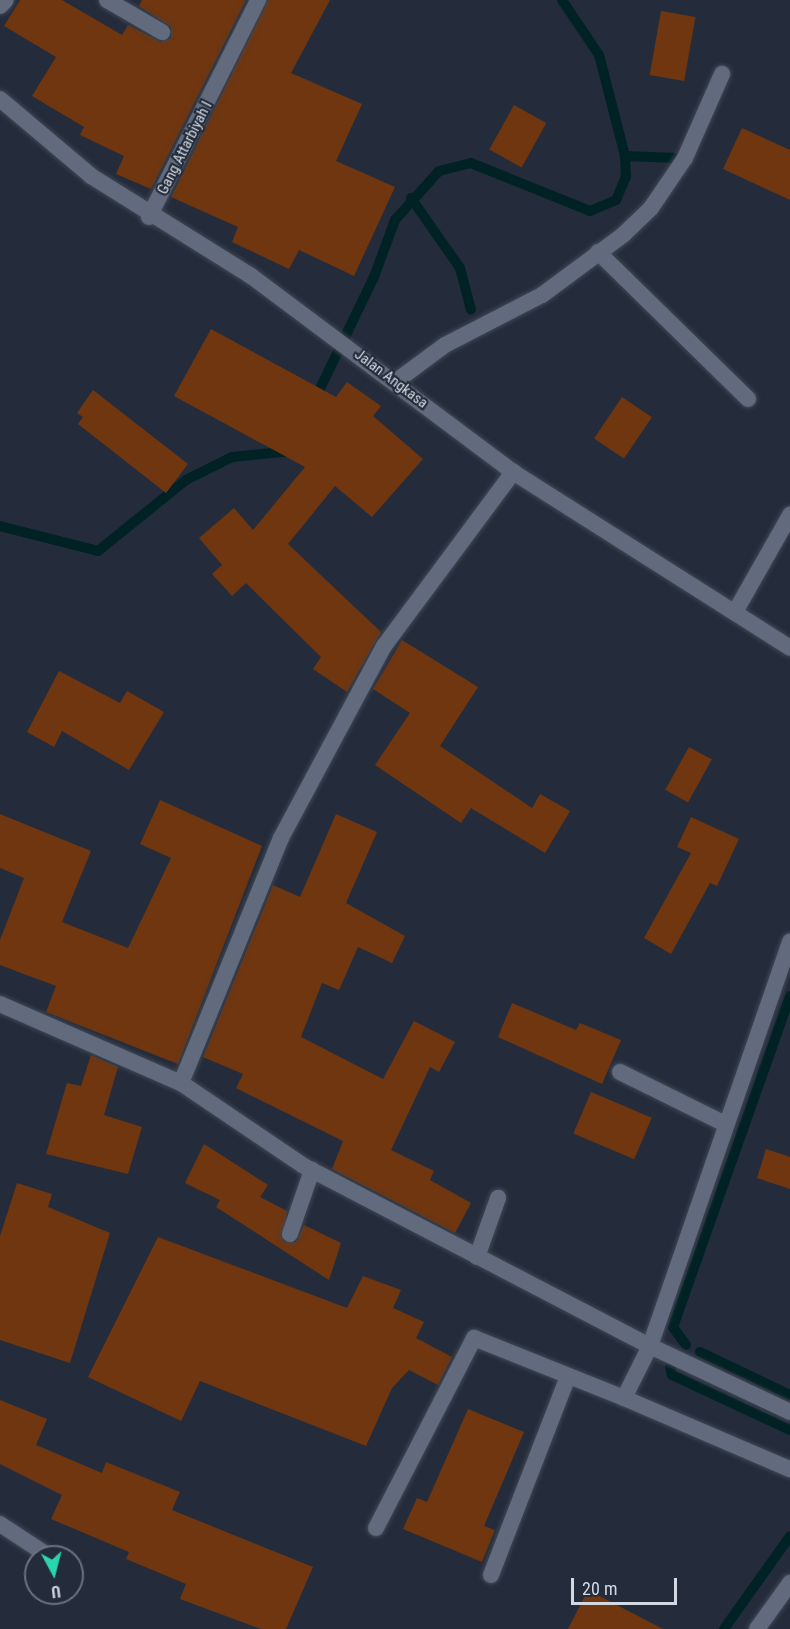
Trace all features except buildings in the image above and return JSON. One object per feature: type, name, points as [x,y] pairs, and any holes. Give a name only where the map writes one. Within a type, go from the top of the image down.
[{"type":"street","points":[[0,6],[6,0]]},
{"type":"street","points":[[107,0],[162,32]]},
{"type":"street","name":"Gang Attarbiyah I","points":[[149,217],[258,0]]},
{"type":"street","points":[[395,382],[445,345],[542,295],[651,208],[685,158],[722,74]]},
{"type":"street","name":"Jalan Angkasa","points":[[0,99],[71,162],[149,217],[251,276],[330,332],[513,472],[790,648]]},
{"type":"street","points":[[598,252],[748,399]]},
{"type":"street","points":[[181,1083],[281,838],[384,646],[513,472]]},
{"type":"street","points":[[735,612],[790,514]]},
{"type":"street","points":[[624,1398],[650,1346],[725,1124],[790,942]]},
{"type":"street","points":[[0,1004],[181,1083],[312,1170],[650,1346],[790,1412]]},
{"type":"street","points":[[621,1072],[725,1124]]},
{"type":"street","points":[[290,1234],[312,1170]]},
{"type":"street","points":[[477,1257],[498,1198]]},
{"type":"street","points":[[376,1528],[474,1338],[624,1398],[790,1469]]},
{"type":"street","points":[[492,1575],[568,1376]]},
{"type":"street","points":[[0,1524],[32,1545]]},
{"type":"street","points":[[757,1629],[790,1583]]},
{"type":"waterway","points":[[314,401],[374,277],[395,220],[439,171],[471,163],[590,211],[616,200],[626,177],[625,156],[599,55],[562,0]]},
{"type":"waterway","points":[[625,156],[676,158]]},
{"type":"waterway","points":[[411,198],[460,268],[471,310]]},
{"type":"waterway","points":[[0,526],[98,551],[186,480],[232,457],[293,451]]},
{"type":"waterway","points":[[686,1345],[673,1327],[790,996]]},
{"type":"waterway","points":[[700,1352],[790,1395]]},
{"type":"waterway","points":[[670,1367],[672,1375],[790,1430]]},
{"type":"waterway","points":[[724,1629],[790,1536]]}]
